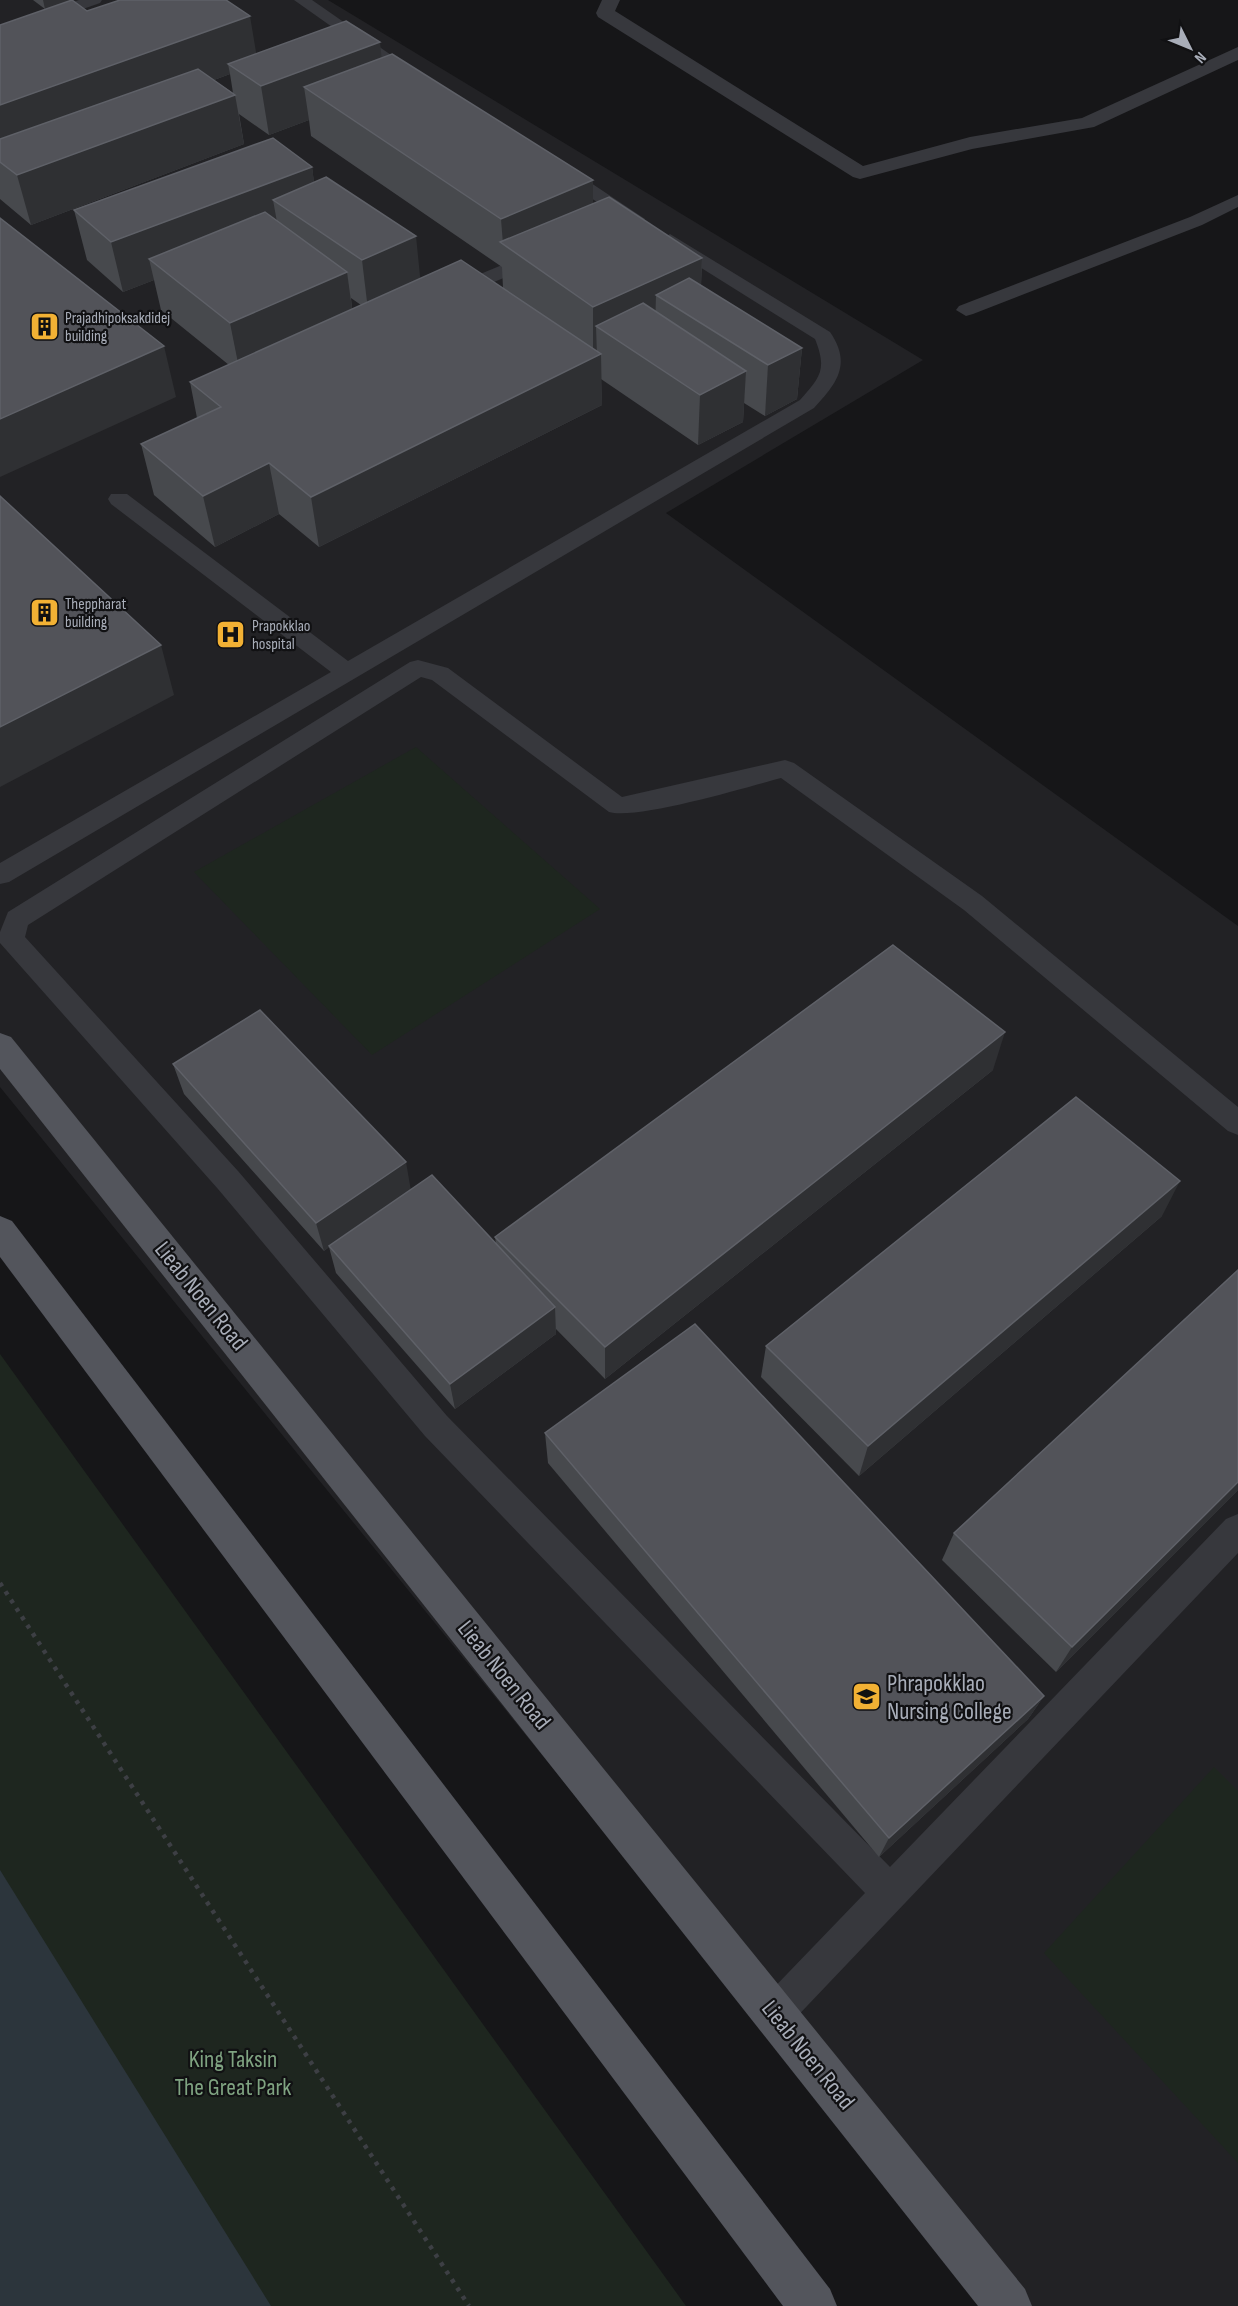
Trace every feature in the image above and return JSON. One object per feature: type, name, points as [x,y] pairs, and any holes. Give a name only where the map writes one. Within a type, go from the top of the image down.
[{"type":"main road","name":"Lieab Noen Road","points":[[0,1046],[1008,2306]]},
{"type":"main road","points":[[0,1231],[813,2306]]},
{"type":"street","points":[[611,0],[605,13],[860,173],[970,142],[1087,123],[1238,53]]},
{"type":"lane","points":[[0,33],[94,0]]},
{"type":"lane","points":[[302,0],[435,90]]},
{"type":"lane","points":[[0,875],[807,404],[829,381],[833,359],[823,336],[543,159]]},
{"type":"lane","points":[[966,310],[1196,221],[1238,200]]},
{"type":"lane","points":[[610,225],[632,216]]},
{"type":"lane","points":[[480,281],[556,249]]},
{"type":"lane","points":[[119,499],[348,673]]},
{"type":"lane","points":[[891,1894],[436,1426],[228,1180],[12,939],[17,919],[418,668],[440,674],[618,806],[785,769],[974,903],[1238,1124]]},
{"type":"lane","points":[[775,2013],[1238,1530]]},
{"type":"path","points":[[0,1583],[469,2306]]},
{"type":"shaded area","name":"Phrapokklao Nursing College","points":[[0,0],[328,0],[923,360],[666,513],[1238,926],[1238,2306],[989,2306],[0,1087]]},
{"type":"shaded area","points":[[0,1870],[271,2306],[0,2306]]},
{"type":"green space","points":[[416,747],[600,909],[372,1055],[194,872]]},
{"type":"green space","name":"King Taksin The Great Park","points":[[0,1354],[686,2306],[0,2306]]},
{"type":"green space","points":[[1214,1767],[1238,1791],[1238,2163],[1044,1953]]},
{"type":"building","points":[[72,0],[87,11],[120,0],[226,0],[250,16],[0,105],[0,25]]},
{"type":"building","points":[[346,21],[380,42],[261,86],[228,64]]},
{"type":"building","points":[[392,54],[593,180],[501,219],[304,87]]},
{"type":"building","points":[[198,69],[235,95],[17,175],[0,162],[0,139]]},
{"type":"building","points":[[273,138],[312,167],[111,242],[74,210]]},
{"type":"building","points":[[326,177],[416,236],[362,260],[273,200]]},
{"type":"building","points":[[609,197],[702,258],[593,307],[500,242]]},
{"type":"building","points":[[265,212],[347,272],[230,323],[149,259]]},
{"type":"building","points":[[0,218],[164,346],[0,419]]},
{"type":"building","points":[[461,260],[601,354],[311,497],[269,463],[203,496],[141,444],[221,407],[190,382]]},
{"type":"building","points":[[689,278],[802,348],[768,365],[656,295]]},
{"type":"building","points":[[643,303],[746,371],[700,395],[596,326]]},
{"type":"building","points":[[0,496],[161,645],[0,727]]},
{"type":"building","points":[[893,945],[1005,1032],[605,1347],[495,1237]]},
{"type":"building","points":[[260,1010],[406,1162],[316,1223],[173,1064]]},
{"type":"building","points":[[1076,1097],[1180,1181],[868,1446],[766,1346]]},
{"type":"building","points":[[432,1175],[555,1307],[450,1384],[329,1246]]},
{"type":"building","points":[[1238,1270],[1238,1482],[1072,1647],[954,1533]]},
{"type":"building","points":[[695,1324],[1044,1696],[889,1838],[545,1433]]},
{"type":"place","name":"Prajadhipoksakdidej building","points":[[44,327]]},
{"type":"place","name":"Theppharat building","points":[[44,613]]},
{"type":"place","name":"Prapokklao hospital","points":[[231,635]]},
{"type":"place","name":"Phrapokklao Nursing College","points":[[866,1697]]}]
